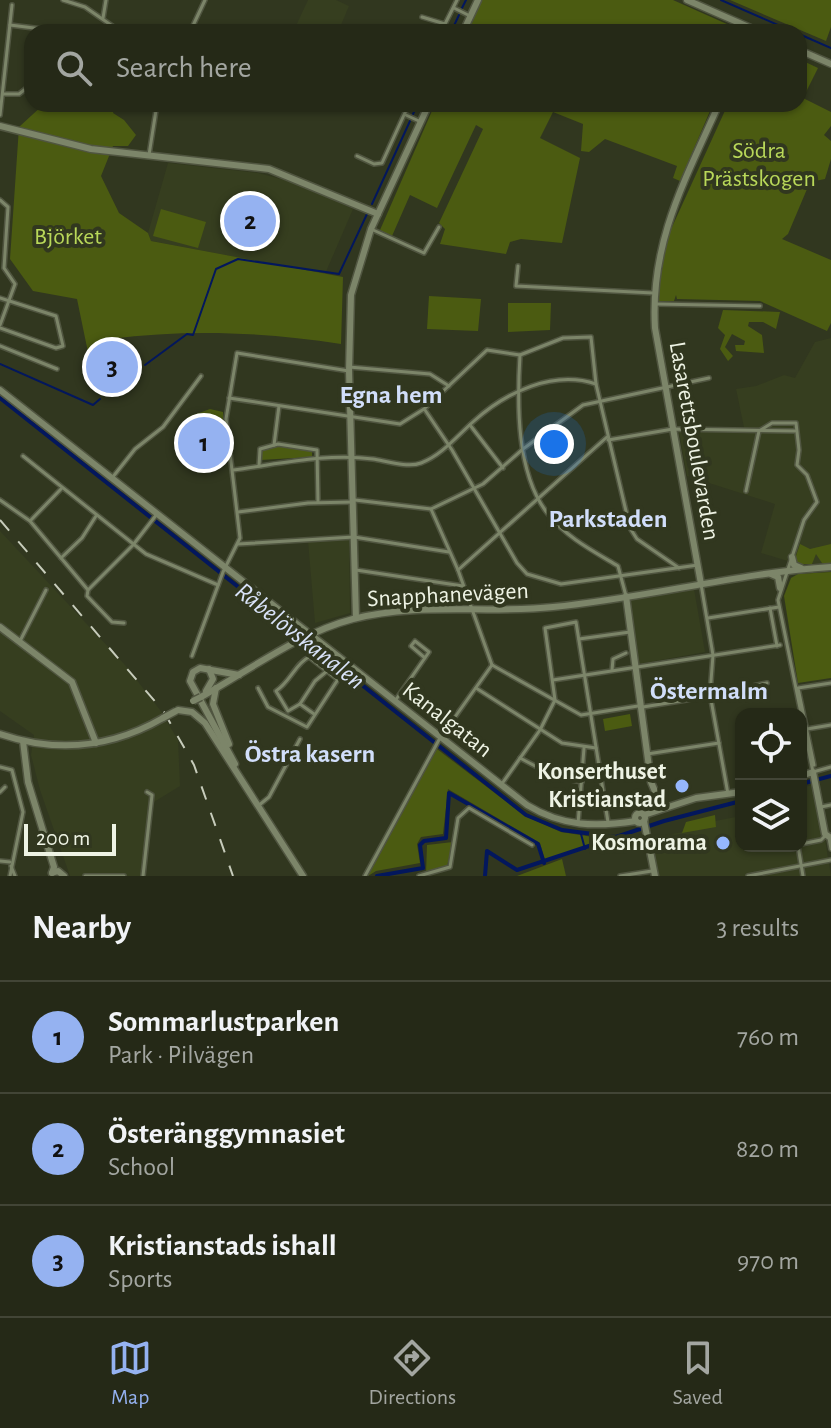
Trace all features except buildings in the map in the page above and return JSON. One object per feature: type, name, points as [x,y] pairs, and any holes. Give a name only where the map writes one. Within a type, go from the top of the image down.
[{"type":"street","points":[[63,0],[74,1],[111,24]]},
{"type":"street","points":[[103,18],[106,0]]},
{"type":"street","points":[[194,24],[205,0]]},
{"type":"street","points":[[445,24],[457,0]]},
{"type":"street","points":[[466,24],[478,0]]},
{"type":"street","points":[[687,0],[738,24]]},
{"type":"street","points":[[0,115],[12,5]]},
{"type":"street","points":[[454,8],[470,16]]},
{"type":"street","points":[[422,17],[441,24]]},
{"type":"street","points":[[10,25],[24,27]]},
{"type":"street","points":[[807,54],[831,64]]},
{"type":"street","points":[[3,94],[19,94],[24,90]]},
{"type":"street","points":[[149,155],[156,112]]},
{"type":"street","points":[[356,618],[349,369],[351,295],[371,229],[425,112]]},
{"type":"street","name":"Lasarettsboulevarden","points":[[716,112],[664,232],[653,293],[673,429],[713,655],[711,696],[728,794]]},
{"type":"street","points":[[357,156],[374,164],[382,163],[405,114],[421,122]]},
{"type":"street","points":[[0,126],[91,149],[269,169],[378,214]]},
{"type":"street","points":[[0,200],[8,207],[2,267],[15,279],[9,302],[0,327],[56,348],[63,346],[56,316],[9,302],[0,298]]},
{"type":"street","points":[[371,229],[424,253],[439,227]]},
{"type":"street","points":[[518,266],[516,286],[653,293]]},
{"type":"street","points":[[654,304],[760,306]]},
{"type":"street","points":[[229,398],[400,424],[424,409],[487,350],[520,355],[563,338],[591,337],[599,399],[630,528],[637,539],[679,568]]},
{"type":"street","points":[[0,346],[57,369]]},
{"type":"street","points":[[192,656],[223,572],[238,544],[238,512],[226,419],[237,353],[349,369],[430,374],[449,386]]},
{"type":"street","points":[[520,355],[517,392],[523,449],[539,498],[564,531],[618,566],[622,575],[651,785],[662,808]]},
{"type":"street","points":[[112,478],[135,449],[163,427],[201,376]]},
{"type":"street","points":[[232,470],[317,458],[352,457],[415,464],[449,445],[491,406],[517,392],[557,378],[577,378],[596,384]]},
{"type":"street","points":[[238,512],[353,501],[431,509],[474,491],[523,449],[583,405],[599,399],[709,378]]},
{"type":"street","name":"Kanalgatan","points":[[0,390],[305,638],[325,647],[345,669],[395,701],[437,742],[547,816],[578,824],[642,822],[652,812],[662,808],[735,793]]},
{"type":"street","points":[[274,445],[279,406]]},
{"type":"street","points":[[424,409],[449,445],[517,563],[541,581],[561,584],[698,565]]},
{"type":"street","points":[[746,491],[759,431],[772,423],[796,423],[797,466],[807,475],[817,502],[806,516],[780,588]]},
{"type":"street","points":[[470,425],[503,468]]},
{"type":"street","points":[[458,570],[608,438],[673,429],[795,431]]},
{"type":"street","points":[[259,466],[258,449],[274,445],[317,450],[318,502]]},
{"type":"street","points":[[23,456],[146,554],[218,585]]},
{"type":"street","points":[[30,521],[61,489]]},
{"type":"street","points":[[0,500],[30,521],[88,590]]},
{"type":"street","points":[[431,509],[458,570],[492,665],[581,715],[711,696]]},
{"type":"street","points":[[61,558],[82,538],[96,516]]},
{"type":"street","points":[[124,623],[112,622],[87,596],[88,590],[133,545],[154,518]]},
{"type":"street","points":[[238,544],[354,537],[449,552]]},
{"type":"street","points":[[792,557],[794,565],[805,569]]},
{"type":"street","name":"Snapphanevägen","points":[[0,734],[26,742],[62,747],[96,743],[134,733],[305,638],[356,618],[408,610],[558,607],[768,573],[831,567]]},
{"type":"street","points":[[355,570],[463,586]]},
{"type":"street","points":[[768,573],[778,577],[779,607],[831,849]]},
{"type":"street","points":[[20,641],[46,590]]},
{"type":"street","points":[[707,618],[779,607]]},
{"type":"street","points":[[553,680],[778,646],[770,608]]},
{"type":"street","points":[[501,785],[540,730],[555,700],[545,628],[576,622],[609,825]]},
{"type":"street","points":[[0,627],[72,682],[96,743]]},
{"type":"street","points":[[325,647],[322,636],[328,627]]},
{"type":"street","points":[[579,639],[630,632]]},
{"type":"street","points":[[395,701],[425,658],[429,652],[415,641],[411,646],[425,658]]},
{"type":"street","points":[[612,670],[613,659],[626,653]]},
{"type":"street","points":[[327,671],[315,681],[300,704],[288,711],[276,691],[309,657],[327,671],[337,679]]},
{"type":"street","points":[[365,876],[437,742],[492,665]]},
{"type":"street","points":[[239,675],[196,669],[190,684],[241,779],[303,876]]},
{"type":"street","points":[[201,697],[212,682],[209,669]]},
{"type":"street","points":[[258,688],[268,707],[307,727],[345,669]]},
{"type":"street","points":[[753,686],[767,683]]},
{"type":"street","points":[[803,708],[799,687],[831,683]]},
{"type":"street","points":[[216,688],[213,704],[228,754]]},
{"type":"street","points":[[476,688],[562,743],[596,748]]},
{"type":"street","points":[[300,704],[314,714]]},
{"type":"street","points":[[177,710],[192,712],[202,719],[228,754]]},
{"type":"street","points":[[815,779],[807,729],[831,725]]},
{"type":"street","points":[[258,806],[269,797],[300,739]]},
{"type":"street","points":[[26,742],[31,795],[39,822],[54,867],[50,875],[63,875],[39,822]]},
{"type":"street","points":[[647,754],[719,743]]},
{"type":"street","points":[[578,824],[584,748]]},
{"type":"street","points":[[520,758],[556,777],[582,782]]},
{"type":"street","points":[[0,767],[12,770],[23,812],[10,862],[13,876]]},
{"type":"street","points":[[807,777],[815,779],[831,767]]},
{"type":"street","points":[[0,792],[5,787]]},
{"type":"street","points":[[143,876],[152,795],[147,792]]},
{"type":"street","points":[[821,807],[831,805]]},
{"type":"street","points":[[419,876],[450,867],[458,818],[469,808],[532,845]]},
{"type":"street","points":[[621,876],[655,873],[642,822]]},
{"type":"street","points":[[807,843],[829,837]]},
{"type":"street","points":[[800,852],[803,876]]},
{"type":"street","points":[[748,876],[831,860]]},
{"type":"street","points":[[0,861],[10,862]]},
{"type":"street","points":[[85,876],[124,876]]},
{"type":"shaded area","points":[[308,0],[336,0],[349,6],[341,24],[297,24]]},
{"type":"shaded area","points":[[168,163],[258,173],[300,184],[353,209],[325,274],[151,241],[148,233]]},
{"type":"shaded area","points":[[831,338],[831,563],[798,564],[761,553],[775,504],[687,476],[679,432],[745,432],[736,389],[756,386],[784,375],[795,378],[815,342]]},
{"type":"shaded area","points":[[0,531],[125,665],[160,710],[178,740],[180,786],[149,805],[141,876],[70,876],[31,755],[34,735],[0,711]]},
{"type":"shaded area","points":[[349,538],[350,613],[315,623],[308,541]]},
{"type":"shaded area","points":[[694,589],[705,652],[638,664],[628,600]]},
{"type":"shaded area","points":[[816,784],[831,876],[658,876],[650,838],[716,826],[715,821],[735,817],[735,852],[807,852],[807,786]]},
{"type":"green space","points":[[482,0],[673,0],[727,24],[472,24]]},
{"type":"green space","points":[[730,0],[831,0],[831,27],[826,41],[807,33],[807,24],[786,24]]},
{"type":"green space","points":[[807,63],[818,68],[807,90]]},
{"type":"green space","name":"Södra Prästskogen","points":[[807,100],[831,112],[831,126],[824,135],[831,141],[831,159],[825,179],[810,182],[788,234],[782,239],[831,260],[831,323],[827,331],[760,301],[677,299],[676,295],[674,301],[657,301],[667,238],[724,112],[807,112]]},
{"type":"green space","name":"Björket","points":[[35,112],[113,112],[136,135],[128,146],[113,146],[101,176],[119,213],[148,233],[151,241],[343,277],[341,344],[226,333],[139,336],[110,339],[90,362],[77,299],[33,291],[10,259],[19,127]]},
{"type":"green space","points":[[432,112],[553,112],[540,138],[580,158],[562,243],[521,239],[510,242],[506,254],[440,244],[445,229],[439,223],[483,129],[476,125],[437,208],[410,195],[392,236],[380,230]]},
{"type":"green space","points":[[553,112],[710,112],[680,181],[673,178],[677,166],[605,139],[589,152],[581,151],[583,124]]},
{"type":"green space","points":[[161,209],[206,222],[198,248],[153,236]]},
{"type":"green space","points":[[429,296],[481,299],[478,331],[427,329]]},
{"type":"green space","points":[[508,303],[551,303],[550,330],[508,332]]},
{"type":"green space","points":[[723,310],[780,312],[776,329],[763,322],[749,322],[748,326],[762,335],[764,353],[736,351],[735,345],[744,345],[745,341],[732,334],[725,347],[733,356],[728,361],[720,349],[725,335],[718,328]]},
{"type":"green space","points":[[210,409],[223,412],[226,463],[212,464],[199,473],[195,464],[176,454],[192,431],[188,417]]},
{"type":"green space","points":[[281,446],[312,451],[312,457],[260,460],[260,450]]},
{"type":"green space","points":[[800,544],[810,549],[831,544],[831,563],[822,563],[816,554],[812,564],[797,564],[795,559]]},
{"type":"green space","points":[[831,572],[831,678],[798,683],[784,596],[791,578],[798,574]]},
{"type":"green space","points":[[630,714],[632,726],[605,731],[603,719]]},
{"type":"green space","points":[[437,749],[525,816],[561,832],[606,839],[545,860],[540,843],[448,789],[443,834],[421,837],[417,844],[420,863],[376,871],[368,876]]},
{"type":"green space","points":[[715,815],[716,827],[682,833],[686,822]]},
{"type":"green space","points":[[453,842],[447,866],[426,873],[427,845]]},
{"type":"green space","points":[[562,859],[566,876],[517,876]]},
{"type":"waterway","points":[[462,8],[466,0]]},
{"type":"waterway","points":[[721,0],[776,24]]},
{"type":"waterway","points":[[455,24],[459,15]]},
{"type":"waterway","points":[[807,38],[831,48]]},
{"type":"waterway","points":[[372,204],[410,121]]},
{"type":"waterway","points":[[145,365],[187,334],[193,335],[216,269],[238,259],[339,274],[367,214]]},
{"type":"waterway","points":[[0,364],[93,405],[100,399]]},
{"type":"waterway","name":"Råbelövskanalen","points":[[0,398],[526,815],[562,830],[616,837]]},
{"type":"waterway","points":[[807,782],[831,776]]},
{"type":"waterway","points":[[377,876],[423,868],[420,845],[424,841],[446,838],[449,793],[538,844],[544,863]]},
{"type":"waterway","points":[[485,876],[487,851],[517,870],[664,821],[735,803]]},
{"type":"waterway","points":[[581,834],[585,849]]},
{"type":"railway","points":[[0,520],[164,712],[194,765],[233,876]]},
{"type":"place","name":"Österänggymnasiet","points":[[250,221]]},
{"type":"place","name":"Kristianstads ishall","points":[[112,367]]},
{"type":"place","name":"Sommarlustparken","points":[[204,443]]},
{"type":"place","name":"Konserthuset Kristianstad","points":[[682,786]]},
{"type":"place","name":"Kosmorama","points":[[723,843]]},
{"type":"district","name":"Egna hem","points":[[391,395]]},
{"type":"district","name":"Parkstaden","points":[[608,519]]},
{"type":"district","name":"Östermalm","points":[[709,691]]},
{"type":"district","name":"Östra kasern","points":[[310,754]]}]
